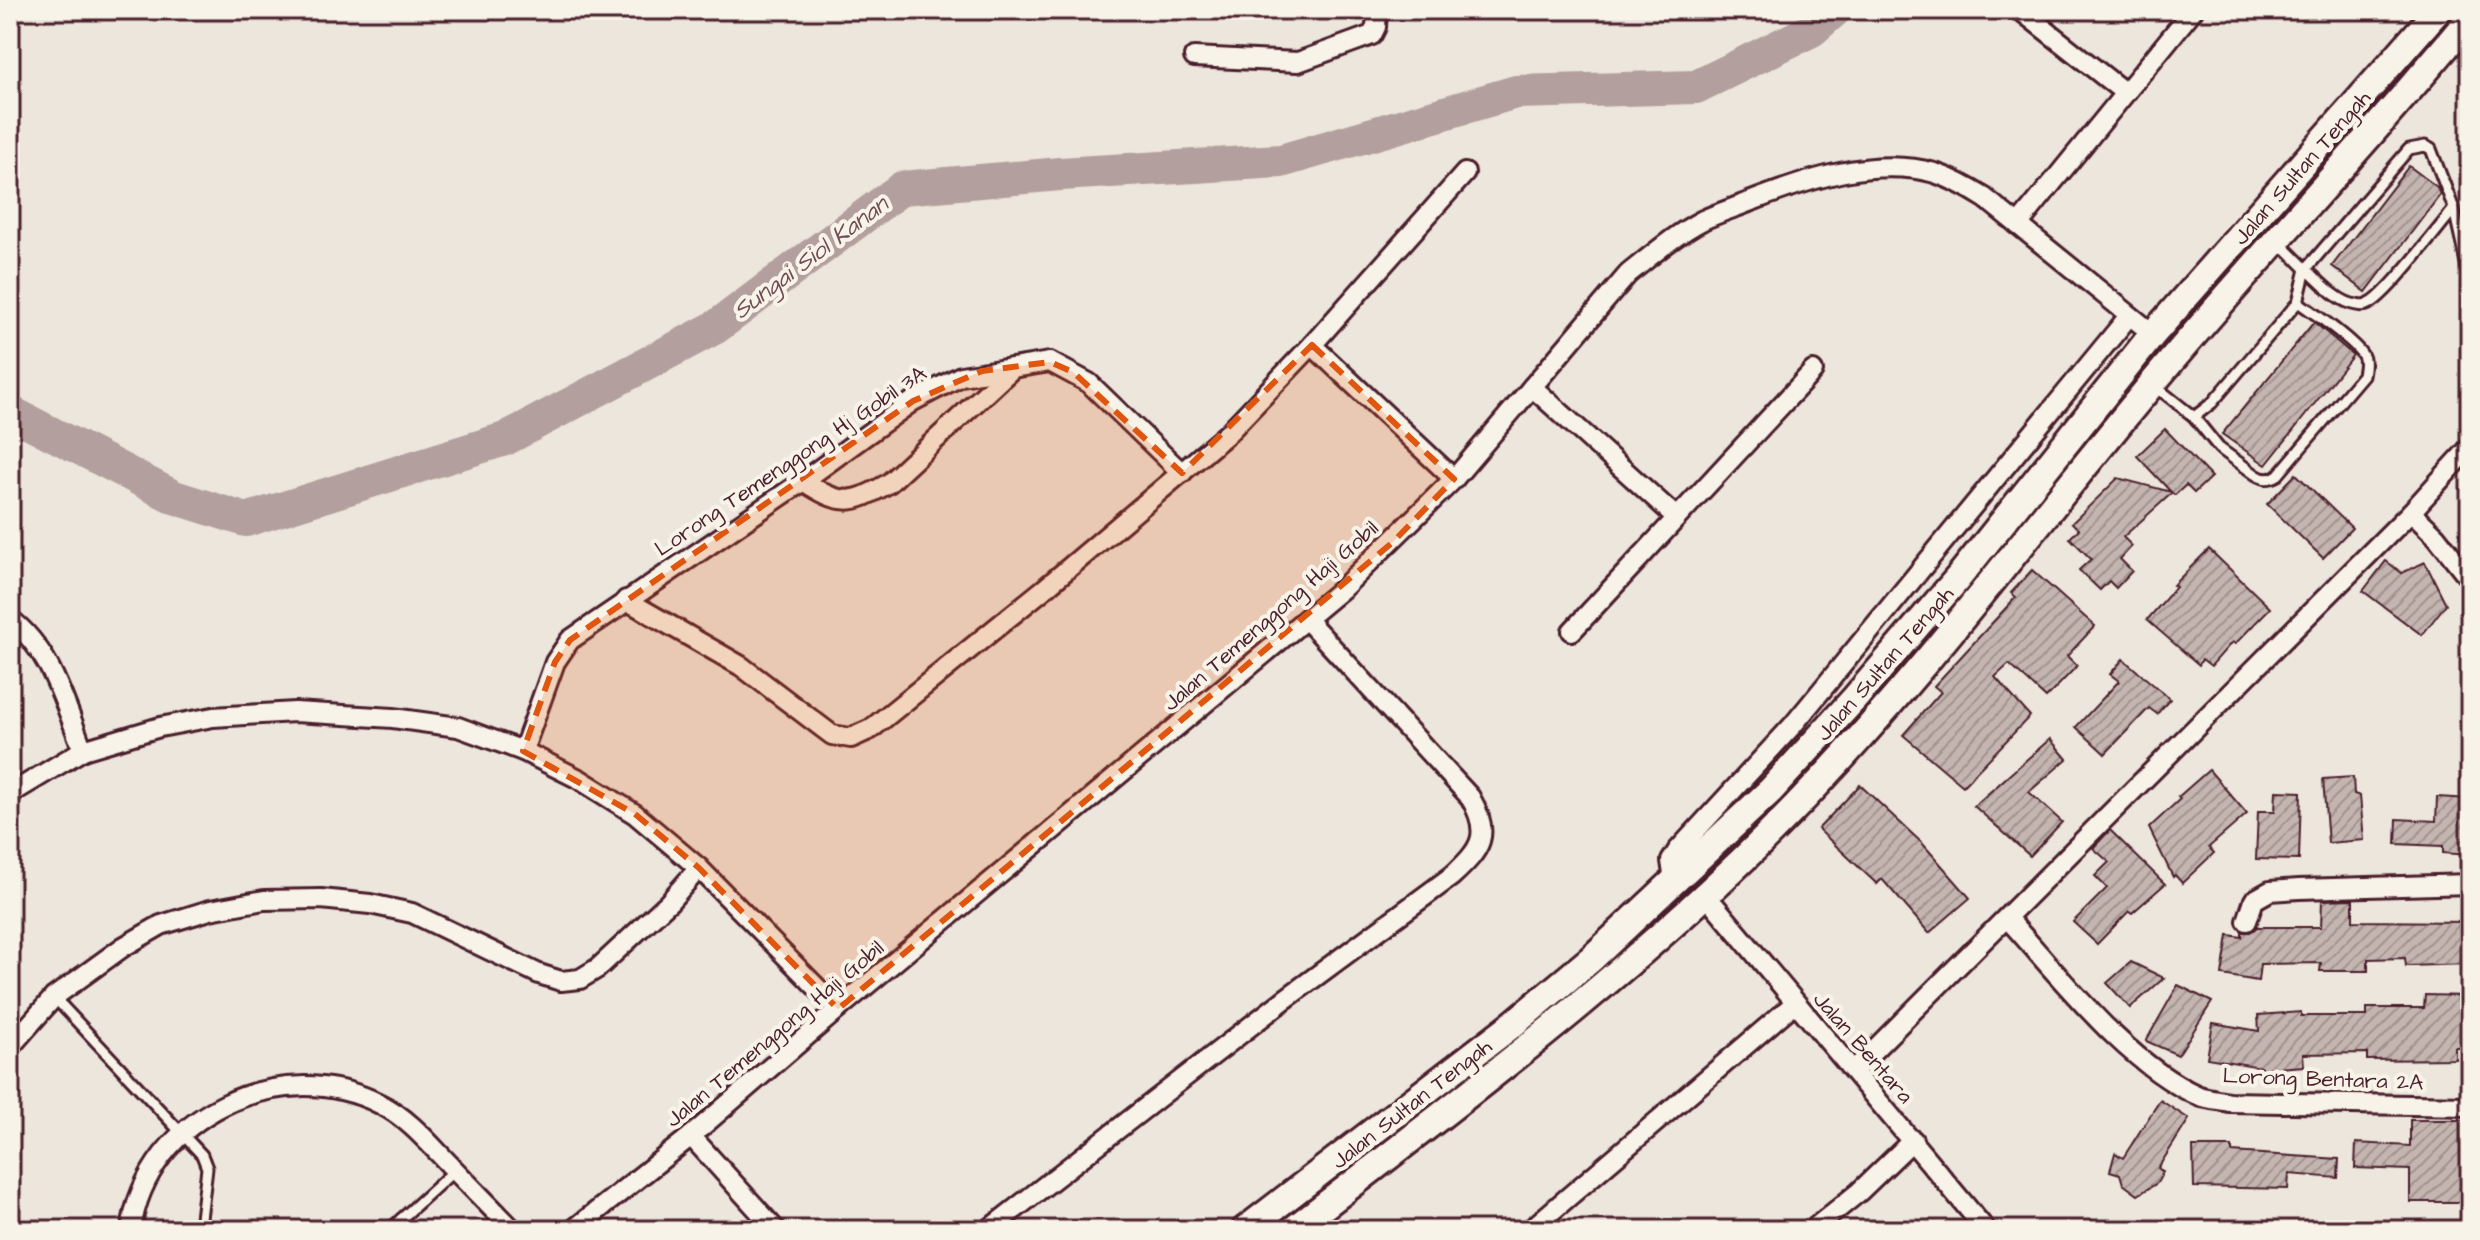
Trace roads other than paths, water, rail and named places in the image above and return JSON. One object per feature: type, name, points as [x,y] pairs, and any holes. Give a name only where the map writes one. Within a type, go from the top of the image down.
[{"type":"main road","name":"Jalan Sultan Tengah","points":[[1245,1230],[1513,1024],[1591,959],[1771,790],[1958,578],[2153,334],[2438,10]]},
{"type":"main road","name":"Jalan Sultan Tengah","points":[[1293,1230],[1602,988],[1788,816],[1877,721],[2152,384],[2470,18]]},
{"type":"street","points":[[1194,57],[1298,62],[1372,35],[1377,10]]},
{"type":"street","points":[[2020,10],[2124,92]]},
{"type":"street","points":[[2018,225],[2193,10]]},
{"type":"street","name":"Jalan Temenggong Haji Gobil","points":[[573,1230],[691,1136],[838,1009],[1307,620],[1393,542],[1454,479],[1628,274],[1660,248],[1703,220],[1807,179],[1851,170],[1902,169],[1934,173],[1961,183],[1985,198],[2153,334]]},
{"type":"street","points":[[626,600],[741,666],[832,735],[851,738],[871,729],[1044,589],[1227,434],[1312,345],[1465,173]]},
{"type":"street","points":[[1674,881],[1671,861],[1678,850],[1793,725],[2129,316]]},
{"type":"street","points":[[1312,345],[1454,479]]},
{"type":"street","name":"Lorong Temenggong Hj Gobil 3A","points":[[523,751],[561,650],[579,633],[803,481],[913,401],[944,384],[982,371],[1050,362],[1073,372],[1104,395],[1182,473]]},
{"type":"street","points":[[803,481],[841,502],[855,501],[872,493],[889,483],[1013,368]]},
{"type":"street","points":[[1572,631],[1813,371]]},
{"type":"street","points":[[1532,387],[1676,517]]},
{"type":"street","points":[[1854,1070],[2411,512],[2470,447]]},
{"type":"street","points":[[2411,512],[2436,536],[2470,579]]},
{"type":"street","points":[[10,619],[33,638],[44,653],[83,750]]},
{"type":"street","points":[[988,1230],[1284,1000],[1452,876],[1478,847],[1484,830],[1480,814],[1470,797],[1307,620]]},
{"type":"street","points":[[10,794],[83,750],[160,727],[200,719],[295,712],[393,718],[458,727],[523,751],[579,779],[635,814],[699,868],[838,1009]]},
{"type":"street","points":[[10,1047],[54,997],[123,947],[161,925],[210,910],[264,900],[321,899],[370,904],[412,913],[539,974],[561,981],[580,979],[609,959],[669,902],[699,868]]},
{"type":"street","points":[[2247,921],[2254,900],[2270,891],[2470,884]]},
{"type":"street","name":"Jalan Bentara","points":[[1706,895],[1986,1230]]},
{"type":"street","name":"Lorong Bentara 2A","points":[[2007,918],[2118,1039],[2161,1074],[2200,1096],[2229,1102],[2470,1106]]},
{"type":"street","points":[[1530,1230],[1795,1003]]},
{"type":"street","points":[[131,1230],[142,1188],[163,1155],[183,1132],[207,1113],[246,1093],[281,1087],[318,1087],[354,1093],[380,1104],[414,1128],[513,1230]]},
{"type":"street","points":[[691,1136],[776,1230]]},
{"type":"street","points":[[1812,1230],[1859,1192],[1913,1140]]},
{"type":"lane","points":[[2194,417],[2212,403],[2298,302],[2306,269],[2399,160],[2415,146],[2431,149],[2454,209],[2470,281]]},
{"type":"lane","points":[[2276,239],[2342,300],[2367,306],[2412,260],[2454,209]]},
{"type":"lane","points":[[2152,384],[2194,417],[2219,448],[2262,479],[2271,479],[2278,475],[2363,375],[2363,355],[2323,318],[2298,302]]},
{"type":"lane","points":[[54,997],[202,1155],[207,1168],[200,1227]]},
{"type":"lane","points":[[389,1230],[455,1170]]},
{"type":"lane","points":[[401,1219],[412,1230]]},
{"type":"waterway","name":"Sungai Siol Kanan","points":[[10,412],[174,497],[246,520],[505,439],[716,327],[902,188],[1060,174],[1281,161],[1516,92],[1696,87],[1812,30],[1835,10]]}]
